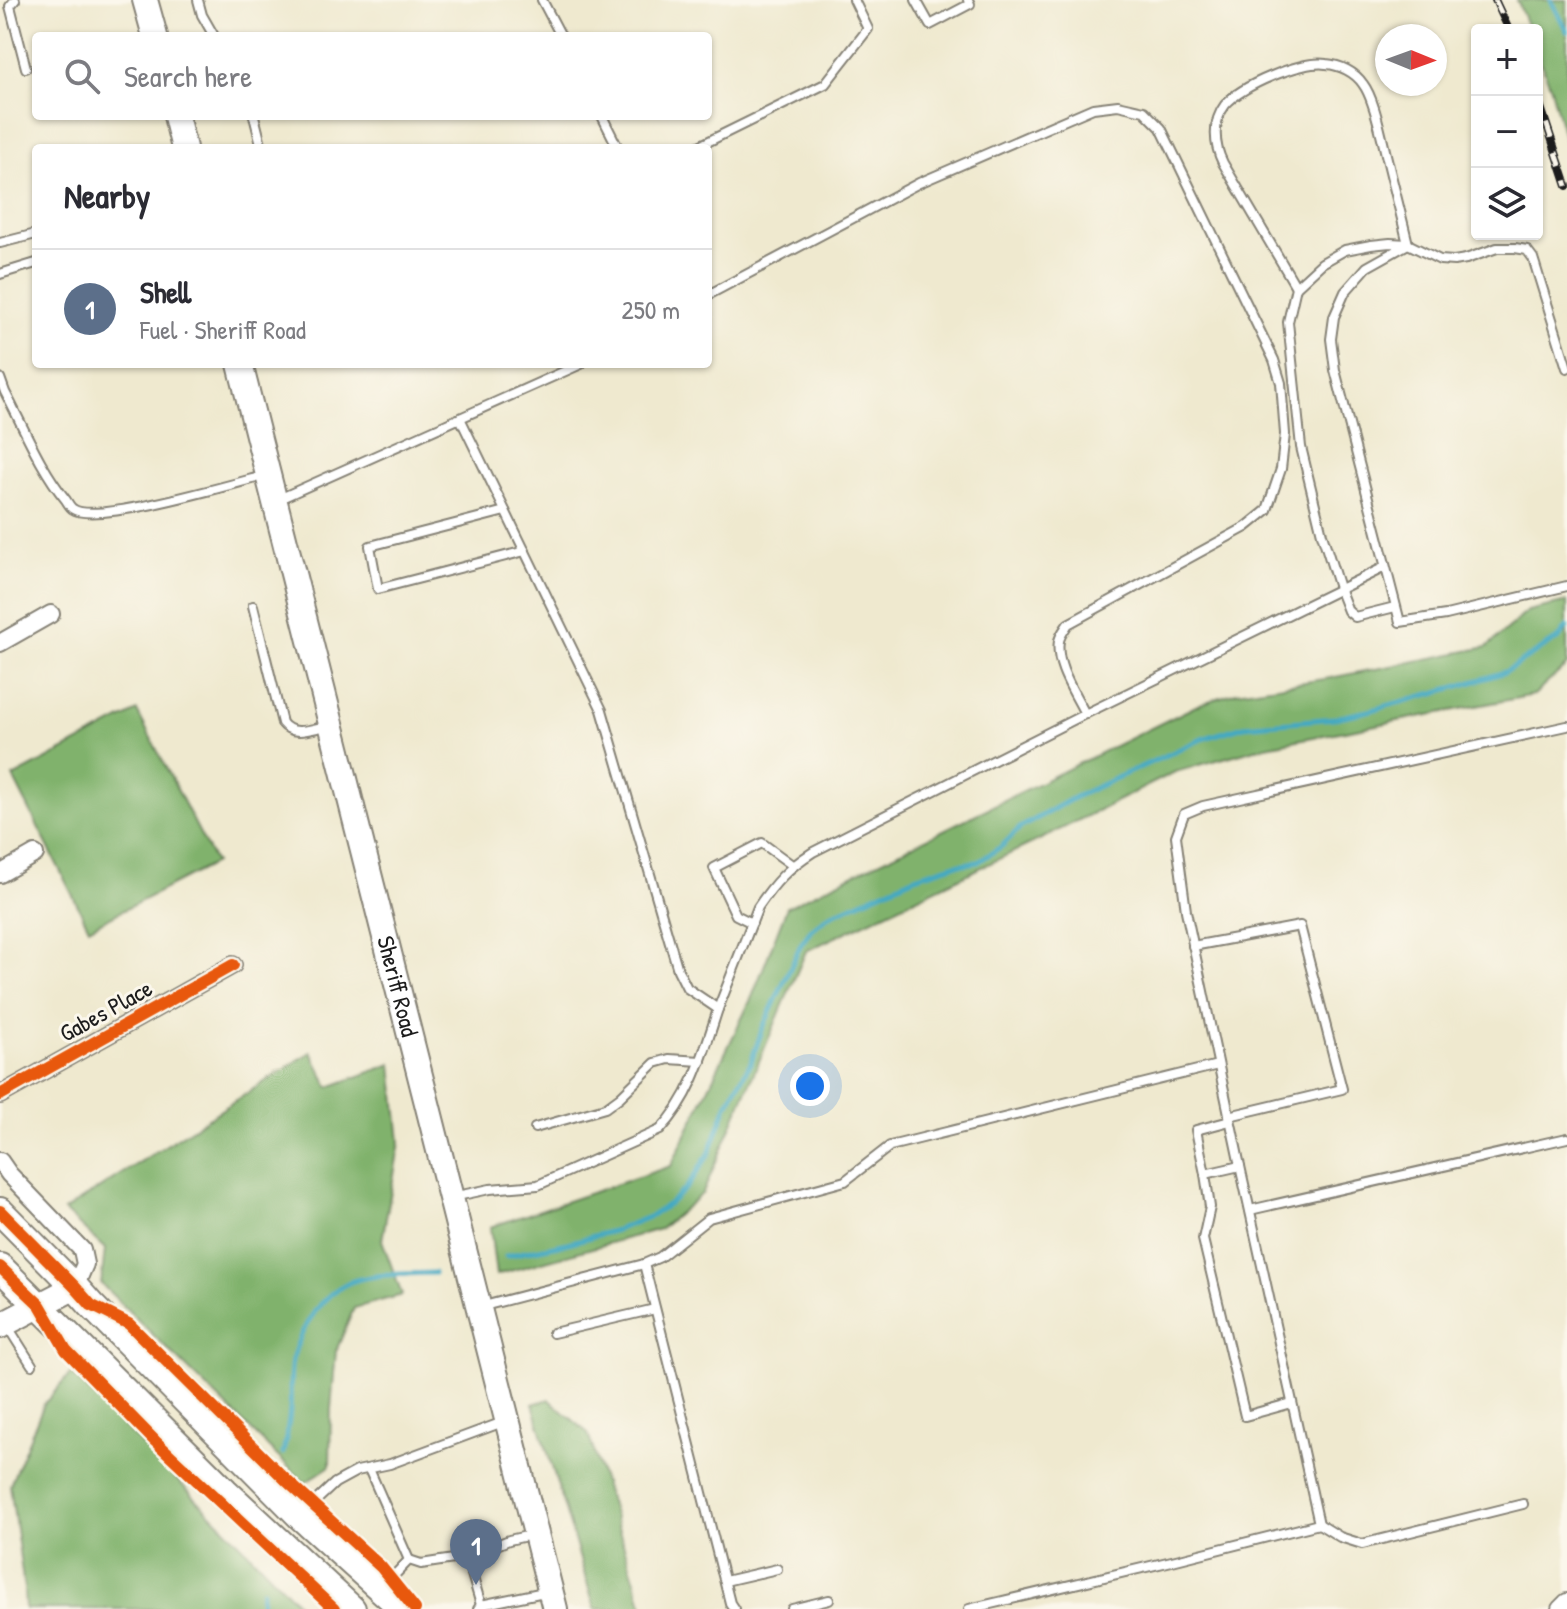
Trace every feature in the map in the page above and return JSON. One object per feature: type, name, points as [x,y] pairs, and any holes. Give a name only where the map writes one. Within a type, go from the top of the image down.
[{"type":"main road","points":[[145,0],[154,32]]},
{"type":"main road","points":[[177,120],[183,144]]},
{"type":"main road","name":"Sheriff Road","points":[[241,368],[552,1600]]},
{"type":"main road","points":[[0,1211],[300,1516],[403,1609]]},
{"type":"main road","points":[[0,1267],[225,1491],[352,1609]]},
{"type":"main road","points":[[3,1325],[75,1287]]},
{"type":"street","points":[[0,643],[51,614]]},
{"type":"street","points":[[0,874],[35,854]]},
{"type":"street","name":"Gabes Place","points":[[0,1095],[233,965]]},
{"type":"street","points":[[0,1161],[82,1250],[85,1264],[75,1287]]},
{"type":"street","points":[[1560,1609],[1567,1602]]},
{"type":"lane","points":[[15,0],[10,6],[26,68]]},
{"type":"lane","points":[[198,0],[212,32]]},
{"type":"lane","points":[[542,0],[559,32]]},
{"type":"lane","points":[[703,144],[825,84],[868,29],[854,0]]},
{"type":"lane","points":[[916,0],[930,25],[970,4],[968,0]]},
{"type":"lane","points":[[1296,287],[1216,148],[1216,123],[1225,104],[1250,86],[1289,69],[1324,63],[1346,69],[1363,83],[1376,113],[1408,244]]},
{"type":"lane","points":[[712,293],[919,183],[1093,108],[1118,105],[1144,111],[1161,128],[1274,360],[1281,383],[1285,434],[1281,469],[1267,510],[1246,527],[1068,624],[1059,639],[1060,656],[1065,674],[1085,714]]},
{"type":"lane","points":[[255,120],[261,144]]},
{"type":"lane","points":[[604,120],[616,144]]},
{"type":"lane","points":[[0,243],[32,235]]},
{"type":"lane","points":[[1395,607],[1355,617],[1348,611],[1322,534],[1301,447],[1288,322],[1296,287],[1322,263],[1345,250],[1390,243],[1408,244],[1440,260],[1454,261],[1497,248],[1527,250],[1533,258],[1567,368]]},
{"type":"lane","points":[[1408,244],[1367,267],[1345,292],[1334,317],[1331,339],[1335,370],[1400,622],[1446,615],[1567,586]]},
{"type":"lane","points":[[0,274],[32,264]]},
{"type":"lane","points":[[274,501],[572,368]]},
{"type":"lane","points":[[0,378],[52,482],[74,510],[88,514],[107,513],[268,475]]},
{"type":"lane","points":[[460,418],[602,710],[678,970],[687,988],[718,1009]]},
{"type":"lane","points":[[505,511],[370,546],[378,589],[525,551]]},
{"type":"lane","points":[[451,1197],[490,1189],[538,1185],[660,1130],[690,1089],[758,907],[792,865],[1085,714],[1385,567]]},
{"type":"lane","points":[[253,606],[282,723],[293,731],[331,726]]},
{"type":"lane","points":[[1523,1504],[1362,1544],[1340,1537],[1319,1524],[1193,946],[1176,836],[1184,814],[1203,806],[1567,726]]},
{"type":"lane","points":[[752,923],[736,915],[714,868],[762,843],[792,865]]},
{"type":"lane","points":[[1193,946],[1300,926],[1342,1089],[1196,1130],[1210,1207],[1203,1239],[1245,1416],[1292,1403]]},
{"type":"lane","points":[[535,1128],[605,1108],[661,1060],[701,1061]]},
{"type":"lane","points":[[479,1307],[644,1264],[660,1257],[709,1218],[845,1181],[890,1146],[1218,1065]]},
{"type":"lane","points":[[1250,1210],[1567,1138]]},
{"type":"lane","points":[[1205,1174],[1240,1166]]},
{"type":"lane","points":[[644,1264],[734,1609]]},
{"type":"lane","points":[[553,1333],[655,1309]]},
{"type":"lane","points":[[3,1325],[32,1365]]},
{"type":"lane","points":[[300,1516],[335,1483],[357,1471],[390,1464],[508,1420]]},
{"type":"lane","points":[[369,1469],[409,1560],[421,1564],[467,1557],[509,1540],[536,1534]]},
{"type":"lane","points":[[969,1609],[1319,1524]]},
{"type":"lane","points":[[467,1557],[480,1607],[552,1600]]},
{"type":"lane","points":[[381,1589],[409,1560]]},
{"type":"lane","points":[[725,1581],[777,1569]]},
{"type":"lane","points":[[792,1609],[829,1600]]},
{"type":"green space","points":[[1517,0],[1567,0],[1567,148],[1543,67],[1543,24],[1527,24]]},
{"type":"green space","points":[[1567,602],[1567,665],[1534,695],[1266,746],[1175,772],[806,951],[703,1193],[660,1229],[496,1275],[490,1227],[671,1166],[752,997],[787,907],[1200,704],[1236,692],[1325,679],[1487,647],[1528,611]]},
{"type":"green space","points":[[137,711],[215,863],[89,928],[13,777]]},
{"type":"green space","points":[[311,1052],[329,1087],[392,1064],[400,1142],[382,1240],[402,1295],[354,1308],[336,1351],[330,1466],[305,1483],[101,1284],[105,1249],[64,1211]]},
{"type":"green space","points":[[71,1373],[303,1609],[25,1609],[10,1485],[44,1404]]},
{"type":"green space","points":[[549,1399],[588,1433],[644,1609],[595,1609],[533,1404]]},
{"type":"waterway","points":[[1551,0],[1567,31]]},
{"type":"waterway","points":[[506,1256],[616,1230],[651,1216],[687,1187],[709,1154],[727,1105],[751,1062],[801,944],[811,930],[828,916],[915,877],[953,865],[978,862],[1002,846],[1020,828],[1077,796],[1202,739],[1244,726],[1335,718],[1368,711],[1505,672],[1559,638],[1567,627]]},
{"type":"waterway","points":[[283,1453],[290,1415],[292,1360],[308,1322],[325,1299],[347,1283],[360,1279],[434,1273]]},
{"type":"waterway","points":[[261,1609],[262,1591]]},
{"type":"railway","points":[[1495,0],[1506,24]]},
{"type":"railway","points":[[1537,96],[1567,186]]},
{"type":"cycle path","points":[[0,1095],[233,965]]},
{"type":"cycle path","points":[[0,1211],[91,1305],[129,1324],[287,1481],[381,1567],[415,1609]]},
{"type":"cycle path","points":[[0,1267],[40,1305],[66,1350],[155,1441],[334,1609]]},
{"type":"place","name":"Shell","points":[[476,1585]]}]
